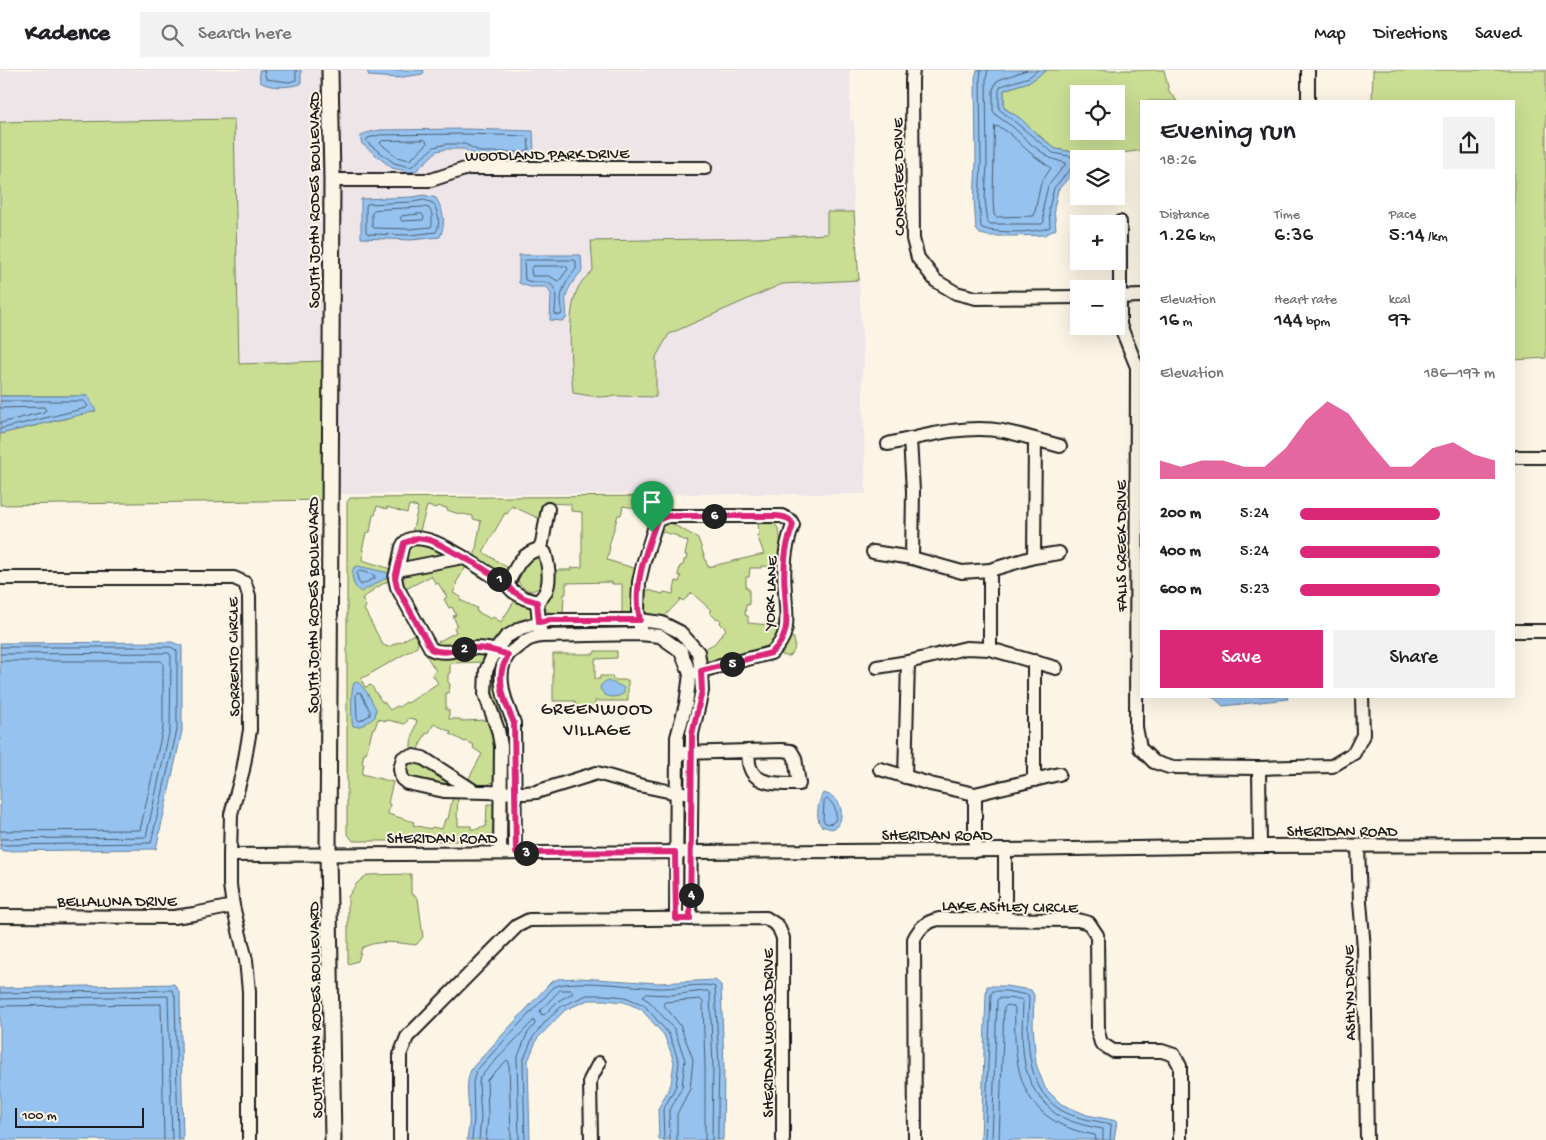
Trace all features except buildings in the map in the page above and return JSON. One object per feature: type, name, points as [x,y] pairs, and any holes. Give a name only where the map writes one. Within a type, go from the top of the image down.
[{"type":"main road","name":"SOUTH JOHN RODES BOULEVARD","points":[[330,70],[332,180],[328,853],[333,1140]]},
{"type":"street","name":"CONESTEE DRIVE","points":[[914,70],[912,80],[913,239],[918,258],[936,281],[956,293],[976,298],[1070,297]]},
{"type":"street","points":[[1308,70],[1308,100]]},
{"type":"street","name":"WOODLAND PARK DRIVE","points":[[332,180],[432,180],[468,168],[705,168]]},
{"type":"street","points":[[1125,297],[1140,296]]},
{"type":"street","name":"FALLS CREEK DRIVE","points":[[1124,335],[1137,367],[1139,438],[1136,727],[1140,748],[1154,762],[1169,767],[1258,768],[1332,766],[1354,753],[1363,735],[1362,698]]},
{"type":"street","points":[[888,444],[950,430],[980,429],[1003,431],[1060,446]]},
{"type":"street","points":[[910,439],[913,491],[912,558]]},
{"type":"street","points":[[1034,557],[1035,440]]},
{"type":"street","points":[[1518,458],[1546,457]]},
{"type":"street","points":[[539,550],[548,510]]},
{"type":"street","name":"YORK LANE","points":[[640,634],[638,611],[639,582],[657,520],[668,516],[782,516],[791,521],[793,525],[785,558],[787,618],[786,630],[782,640],[771,653],[696,673]]},
{"type":"street","points":[[508,655],[495,650],[474,648],[438,653],[431,649],[397,587],[395,578],[404,543],[417,538],[430,540],[463,557],[507,584],[511,590],[524,598],[537,602]]},
{"type":"street","points":[[507,584],[521,558],[532,551],[539,550],[545,553],[548,574],[547,590],[537,602]]},
{"type":"street","points":[[873,552],[912,558],[962,572],[990,570],[1034,557],[1059,553]]},
{"type":"street","points":[[397,570],[463,557]]},
{"type":"street","points":[[990,570],[990,648]]},
{"type":"street","name":"SORRENTO CIRCLE","points":[[0,578],[234,578],[245,583],[249,596],[250,730],[243,770],[231,814],[230,885],[246,960],[249,991],[249,1140]]},
{"type":"street","points":[[537,602],[541,636]]},
{"type":"street","points":[[500,853],[501,746],[498,730],[485,694],[487,667],[495,650],[506,637],[521,628],[550,620],[640,620],[662,623],[680,632],[698,652],[696,673],[677,737],[676,919]]},
{"type":"street","points":[[1515,631],[1546,631]]},
{"type":"street","points":[[516,853],[514,723],[509,713],[502,686],[502,670],[508,655],[529,638],[541,636],[640,634],[660,636],[681,651],[696,673],[702,691],[694,723],[692,752],[690,919]]},
{"type":"street","points":[[877,667],[908,662],[966,648],[990,648],[1056,668]]},
{"type":"street","points":[[1034,661],[1034,780]]},
{"type":"street","points":[[905,777],[908,662]]},
{"type":"street","points":[[494,720],[509,713]]},
{"type":"street","points":[[676,753],[748,751]]},
{"type":"street","points":[[474,791],[422,758],[413,756],[403,758],[400,769],[402,780],[407,783],[438,790],[515,793],[536,792],[597,774],[677,792],[692,793]]},
{"type":"street","points":[[1258,768],[1260,846]]},
{"type":"street","points":[[880,769],[930,784],[975,794],[1059,774]]},
{"type":"street","points":[[975,794],[976,850]]},
{"type":"street","name":"SHERIDAN ROAD","points":[[328,853],[1546,845]]},
{"type":"street","name":"ASHLYN DRIVE","points":[[1358,846],[1364,948],[1366,1140]]},
{"type":"street","points":[[1005,850],[1005,919]]},
{"type":"street","points":[[230,854],[328,853]]},
{"type":"street","name":"BELLALUNA DRIVE","points":[[0,916],[174,917],[233,906]]},
{"type":"street","name":"SHERIDAN WOODS DRIVE","points":[[400,1140],[400,1055],[407,1037],[517,926],[529,920],[766,918],[778,926],[783,938],[783,1140]]},
{"type":"street","name":"LAKE ASHLEY CIRCLE","points":[[915,1140],[914,938],[919,930],[928,922],[939,919],[1078,920],[1089,923],[1097,935],[1098,1032],[1101,1043],[1113,1051],[1162,1051],[1174,1055],[1180,1066],[1180,1140]]},
{"type":"street","points":[[591,1140],[590,1080],[599,1063]]},
{"type":"shaded area","points":[[0,70],[259,70],[260,82],[301,84],[301,70],[326,70],[326,361],[239,364],[234,119],[0,122]]},
{"type":"shaded area","points":[[335,70],[423,74],[424,70],[850,70],[850,120],[854,121],[856,151],[852,177],[854,212],[827,212],[827,234],[757,238],[593,270],[578,286],[598,397],[656,397],[656,357],[669,334],[782,284],[859,280],[864,369],[862,369],[866,494],[335,494]],"holes":[[[466,129],[533,131],[479,157],[458,148],[437,151],[417,170],[410,172],[401,171],[367,149],[362,144],[360,137],[380,130]],[[424,195],[361,238],[361,199]],[[581,271],[572,282],[566,298],[568,312],[550,319],[551,294],[547,287]]]},
{"type":"green space","points":[[1047,70],[1164,70],[1169,91],[1176,100],[1140,100],[1140,151],[1125,153],[1125,150],[1070,150],[1070,152],[1056,149],[1004,107],[1004,90],[1031,81]]},
{"type":"green space","points":[[1373,70],[1546,70],[1546,358],[1515,360],[1515,100],[1372,100]]},
{"type":"green space","points":[[234,119],[239,364],[326,361],[326,500],[0,505],[0,434],[68,418],[88,396],[0,396],[0,122]]},
{"type":"green space","points":[[827,212],[854,212],[859,280],[782,284],[669,334],[656,357],[656,397],[598,397],[573,393],[570,339],[572,311],[579,285],[593,270],[591,241],[757,238],[827,234]]},
{"type":"green space","points":[[671,496],[671,512],[665,512],[665,503],[657,502],[652,511],[623,506],[621,515],[618,515],[607,560],[637,569],[633,612],[631,615],[622,614],[622,584],[612,584],[612,582],[566,583],[563,615],[550,613],[542,603],[552,570],[571,570],[571,568],[582,567],[582,512],[571,511],[571,504],[543,503],[540,519],[512,506],[507,514],[505,513],[483,552],[511,570],[504,576],[474,559],[481,521],[473,519],[473,516],[462,515],[447,510],[447,508],[427,506],[419,534],[412,533],[418,507],[409,505],[407,513],[377,506],[375,515],[373,515],[370,532],[366,533],[362,560],[388,568],[391,573],[390,580],[362,598],[366,607],[364,609],[383,645],[389,647],[414,634],[417,636],[418,642],[417,647],[361,679],[365,687],[371,685],[382,702],[390,710],[406,702],[408,703],[438,683],[432,674],[436,671],[426,655],[427,651],[485,654],[487,657],[485,662],[450,663],[448,682],[450,684],[449,692],[446,693],[446,710],[449,710],[449,719],[460,719],[461,721],[489,720],[495,733],[495,779],[489,784],[482,786],[474,784],[469,778],[482,754],[473,748],[474,745],[465,742],[450,734],[451,732],[434,724],[428,734],[426,733],[416,753],[411,750],[411,742],[417,720],[409,718],[405,724],[378,719],[375,728],[373,728],[366,753],[364,753],[362,774],[393,782],[388,803],[390,804],[388,814],[414,822],[413,825],[431,829],[432,827],[442,829],[445,819],[448,819],[453,796],[458,797],[458,826],[471,826],[471,829],[486,827],[487,804],[493,803],[495,800],[496,829],[487,839],[482,841],[353,841],[347,833],[347,502],[350,498]]},
{"type":"green space","points":[[667,521],[698,538],[708,567],[764,554],[757,535],[759,533],[758,523],[767,521],[777,527],[780,541],[780,564],[777,567],[761,566],[761,568],[750,568],[749,577],[746,577],[746,588],[749,589],[749,605],[746,605],[745,615],[748,616],[748,623],[779,626],[777,641],[766,650],[706,665],[702,652],[714,644],[726,629],[718,618],[716,619],[709,612],[711,610],[692,593],[683,601],[681,599],[662,619],[647,614],[643,596],[644,589],[663,594],[664,592],[673,594],[676,581],[679,582],[681,576],[678,575],[680,566],[686,560],[687,555],[685,555],[688,541],[659,531],[660,525]]},
{"type":"green space","points":[[416,543],[428,544],[444,552],[444,555],[410,563],[406,557],[407,551],[409,546]]},
{"type":"green space","points":[[531,558],[541,561],[542,569],[540,586],[535,590],[525,589],[518,580],[518,573]]},
{"type":"green space","points":[[457,561],[467,565],[456,583],[453,593],[461,597],[460,600],[477,608],[476,611],[501,622],[517,597],[531,600],[533,618],[493,644],[446,648],[434,644],[456,632],[454,628],[457,625],[453,616],[456,615],[452,607],[449,608],[444,599],[447,597],[431,576],[404,590],[401,582],[410,572]]},
{"type":"green space","points":[[632,622],[637,630],[550,631],[547,627],[548,624]]},
{"type":"green space","points":[[789,636],[794,638],[795,647],[790,656],[785,656],[780,654],[780,652]]},
{"type":"green space","points":[[595,651],[617,651],[617,658],[595,659],[595,679],[600,679],[600,676],[612,676],[613,680],[628,680],[628,701],[595,701],[594,712],[576,712],[575,701],[553,701],[553,654],[594,654]]},
{"type":"green space","points":[[497,661],[499,662],[497,685],[501,708],[499,711],[497,711],[489,686],[490,675]]},
{"type":"green space","points":[[416,760],[447,779],[446,785],[414,780],[406,774],[407,764]]},
{"type":"green space","points":[[411,874],[411,893],[418,898],[423,937],[416,945],[389,942],[368,945],[362,948],[358,961],[348,964],[348,897],[357,883],[367,875]]},
{"type":"water","points":[[259,70],[301,70],[301,84],[280,87],[269,86],[260,82]]},
{"type":"water","points":[[367,70],[424,70],[423,74],[396,78],[369,76]]},
{"type":"water","points":[[977,70],[1047,70],[1031,81],[1004,90],[1004,108],[1020,118],[1056,149],[1070,152],[1070,176],[1058,190],[1054,208],[1056,229],[1045,235],[989,236],[980,234],[976,229],[974,200],[976,163],[975,78]]},
{"type":"water","points":[[466,129],[533,131],[534,153],[525,157],[479,157],[464,149],[447,149],[437,151],[417,170],[410,172],[392,168],[362,144],[360,137],[366,133],[380,130]]},
{"type":"water","points":[[424,195],[436,198],[441,208],[443,227],[440,237],[411,240],[361,238],[361,199]]},
{"type":"water","points":[[519,255],[581,255],[582,271],[570,286],[566,297],[566,319],[562,321],[550,320],[551,294],[547,287],[530,287],[519,283]]},
{"type":"water","points":[[0,396],[88,396],[96,411],[0,434]]},
{"type":"water","points":[[358,566],[389,573],[390,575],[361,592],[354,584],[352,578],[354,567]]},
{"type":"water","points":[[172,642],[182,646],[182,731],[156,849],[3,851],[0,849],[0,643]]},
{"type":"water","points":[[606,681],[623,687],[624,693],[614,697],[604,694],[600,689],[601,685]]},
{"type":"water","points":[[357,682],[366,690],[376,709],[375,717],[365,724],[353,726],[352,692],[354,683]]},
{"type":"water","points":[[1214,698],[1288,699],[1223,706]]},
{"type":"water","points":[[823,793],[834,798],[840,805],[841,815],[838,826],[832,829],[821,826],[818,818],[819,805]]},
{"type":"water","points":[[579,978],[658,983],[715,980],[721,985],[724,1067],[723,1140],[659,1140],[658,1109],[671,1084],[674,1062],[664,1035],[641,1009],[624,1002],[588,1000],[565,1010],[537,1039],[528,1061],[530,1140],[467,1140],[469,1122],[468,1079],[472,1068],[551,982],[558,979]]},
{"type":"water","points":[[174,984],[180,993],[183,1140],[0,1140],[0,988]]},
{"type":"water","points":[[987,986],[1006,986],[1031,990],[1034,995],[1033,1026],[1036,1064],[1045,1088],[1061,1104],[1087,1115],[1117,1121],[1114,1140],[981,1140]]},
{"type":"district","name":"GREENWOOD VILLAGE","points":[[597,718]]},
{"type":"route","points":[[668,516],[782,516],[788,518],[793,525],[785,558],[787,618],[786,630],[782,640],[771,653],[701,671],[702,691],[692,734],[690,919],[676,919],[675,852],[516,853],[514,723],[507,707],[502,686],[502,670],[508,655],[491,649],[474,648],[438,653],[431,649],[397,587],[395,578],[404,543],[417,538],[430,540],[476,564],[507,584],[511,590],[524,598],[537,602],[539,622],[550,620],[640,620],[638,611],[639,582],[652,532],[657,520],[668,516]]}]
